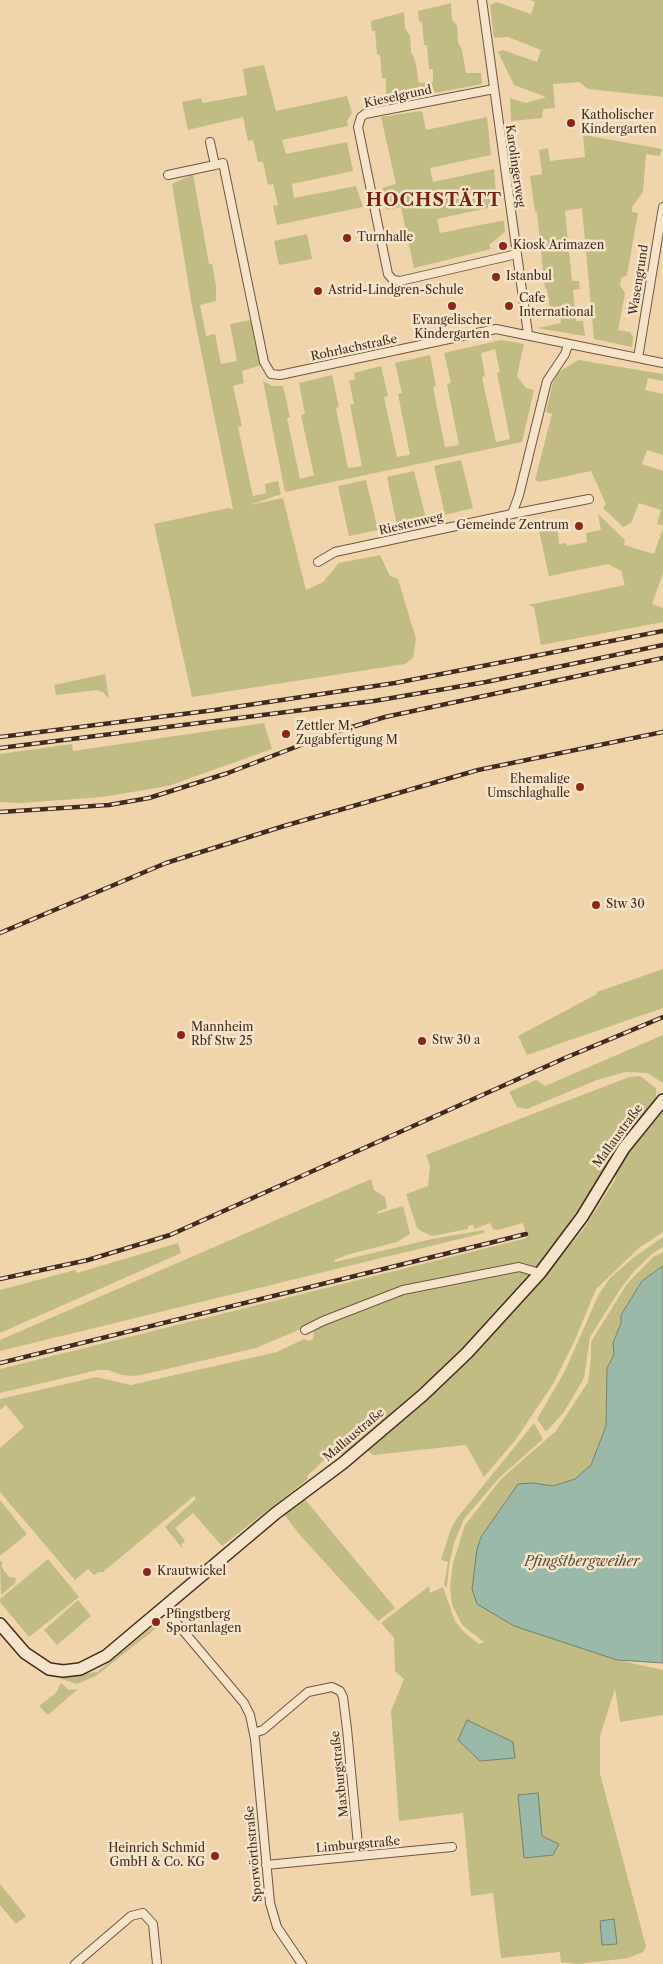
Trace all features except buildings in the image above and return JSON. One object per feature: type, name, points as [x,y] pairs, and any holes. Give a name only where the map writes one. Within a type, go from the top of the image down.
[{"type":"street","name":"Karolingerweg","points":[[482,0],[528,334]]},
{"type":"street","name":"Kieselgrund","points":[[494,89],[365,114],[361,117],[358,127],[388,274],[393,280],[400,281],[517,254]]},
{"type":"street","name":"Rohrlachstraße","points":[[210,142],[215,165],[223,163],[264,362],[271,374],[280,375],[496,329],[663,363]]},
{"type":"street","points":[[168,175],[215,165]]},
{"type":"street","name":"Wasengrund","points":[[638,358],[663,207]]},
{"type":"street","points":[[512,514],[519,495],[547,381],[565,354],[568,345]]},
{"type":"street","name":"Riestenweg","points":[[318,562],[335,552],[589,499]]},
{"type":"street","name":"Mallaustraße","points":[[0,1624],[25,1653],[38,1664],[53,1670],[74,1670],[92,1665],[106,1656],[276,1513],[343,1463],[423,1396],[468,1354],[540,1273],[582,1218],[624,1148],[663,1100]]},
{"type":"street","points":[[305,1330],[323,1321],[403,1290],[519,1266],[540,1273]]},
{"type":"street","name":"Sporwörthstraße","points":[[164,1608],[244,1703],[250,1715],[254,1733],[272,1916],[281,1934],[302,1964]]},
{"type":"street","name":"Maxburgstraße","points":[[254,1733],[263,1730],[308,1692],[332,1687],[340,1691],[343,1697],[347,1729],[359,1856]]},
{"type":"street","name":"Limburgstraße","points":[[266,1864],[452,1847]]},
{"type":"street","points":[[75,1964],[131,1916],[144,1913],[153,1924],[157,1964]]},
{"type":"shaded area","points":[[530,0],[663,0],[663,97],[588,89],[579,82],[553,84],[555,108],[543,109],[542,118],[511,121],[510,98],[526,103],[546,97],[514,85],[498,52],[503,50],[537,62],[541,50],[508,37],[494,38],[490,5],[497,2],[531,14],[535,2]]},
{"type":"shaded area","points":[[451,3],[452,19],[457,26],[458,42],[462,50],[466,73],[481,73],[482,84],[386,102],[386,78],[382,78],[380,55],[377,54],[375,31],[372,31],[371,21],[404,12],[405,28],[410,36],[411,52],[415,60],[419,83],[433,82],[433,69],[429,69],[427,45],[424,45],[422,22],[419,21],[418,11]]},
{"type":"shaded area","points":[[264,65],[276,111],[347,96],[352,113],[347,121],[348,126],[282,140],[286,154],[347,142],[353,171],[292,184],[294,198],[356,186],[363,207],[277,225],[273,206],[278,205],[273,184],[268,185],[263,162],[258,162],[253,140],[248,141],[243,117],[188,130],[182,102],[201,98],[203,103],[247,95],[243,69]]},
{"type":"shaded area","points":[[422,111],[426,130],[487,117],[491,155],[430,168],[433,182],[494,169],[497,206],[437,219],[440,233],[500,221],[504,221],[505,232],[489,245],[491,249],[414,268],[401,207],[387,210],[382,188],[396,184],[381,117]]},
{"type":"shaded area","points":[[583,135],[662,149],[660,156],[646,154],[643,192],[632,207],[632,212],[638,213],[627,275],[621,278],[620,285],[625,293],[618,330],[630,332],[633,337],[632,347],[594,339],[582,208],[565,211],[572,281],[579,281],[580,289],[573,290],[576,321],[583,321],[585,336],[537,328],[561,323],[559,307],[550,308],[547,289],[545,289],[537,212],[535,212],[530,176],[542,174],[539,150],[548,148],[550,161],[585,157]]},
{"type":"shaded area","points":[[193,174],[209,264],[212,264],[216,286],[216,301],[200,305],[206,336],[215,334],[221,364],[237,361],[230,324],[251,320],[261,365],[242,371],[244,383],[233,386],[242,426],[238,427],[253,496],[266,493],[265,484],[278,481],[281,494],[250,505],[283,498],[306,590],[323,582],[339,563],[380,555],[390,576],[398,579],[416,639],[413,658],[405,664],[192,697],[154,524],[228,508],[233,509],[192,306],[172,184]]},
{"type":"shaded area","points":[[307,234],[312,259],[279,265],[274,241]]},
{"type":"shaded area","points":[[501,340],[524,344],[517,376],[526,388],[534,390],[522,442],[285,492],[263,381],[272,386],[283,386],[290,417],[287,418],[300,479],[314,475],[301,415],[305,414],[299,383],[332,375],[339,407],[336,408],[348,468],[362,466],[350,405],[354,404],[349,381],[355,379],[354,373],[381,366],[388,396],[384,397],[397,457],[410,455],[398,394],[402,393],[395,363],[430,355],[436,386],[433,387],[445,447],[459,445],[447,384],[451,383],[444,353]],"holes":[[[495,349],[500,372],[497,373],[510,439],[496,442],[482,377],[485,376],[481,353]]]},
{"type":"shaded area","points":[[578,360],[663,374],[663,381],[648,378],[645,390],[663,394],[663,455],[647,450],[642,464],[663,471],[663,525],[657,524],[661,510],[639,503],[631,523],[623,527],[603,508],[606,504],[591,471],[539,482],[535,480],[552,414],[546,412],[553,382],[559,372]]},
{"type":"shaded area","points":[[461,460],[473,508],[445,515],[434,466]]},
{"type":"shaded area","points":[[414,471],[426,518],[397,525],[387,477]]},
{"type":"shaded area","points":[[366,480],[378,530],[349,536],[338,486]]},
{"type":"shaded area","points":[[598,514],[625,540],[624,545],[654,554],[663,528],[663,573],[652,604],[663,608],[663,622],[541,645],[534,607],[528,605],[625,585],[621,571],[608,564],[549,576],[538,526],[557,522],[559,544],[566,543],[567,546],[587,542],[586,533],[601,530]]},
{"type":"shaded area","points":[[105,674],[109,699],[103,692],[97,690],[56,695],[54,685]]},
{"type":"shaded area","points":[[264,723],[272,749],[168,786],[102,797],[21,803],[0,802],[0,754],[72,744],[73,751]]},
{"type":"shaded area","points":[[663,969],[663,1008],[527,1055],[518,1036],[597,994],[597,992]]},
{"type":"shaded area","points":[[663,1035],[663,1083],[647,1073],[625,1072],[597,1080],[527,1109],[517,1107],[509,1092],[536,1080],[545,1086]]},
{"type":"shaded area","points":[[640,1076],[656,1088],[656,1099],[611,1159],[541,1266],[536,1268],[515,1263],[395,1289],[256,1348],[150,1373],[135,1376],[122,1375],[108,1370],[98,1370],[0,1393],[0,1369],[527,1238],[523,1223],[498,1230],[493,1229],[490,1223],[474,1229],[473,1225],[468,1226],[468,1229],[432,1236],[417,1228],[406,1194],[428,1186],[430,1166],[426,1155],[629,1077]]},
{"type":"shaded area","points":[[663,1108],[663,1232],[639,1248],[596,1289],[574,1342],[553,1384],[516,1439],[484,1477],[466,1445],[373,1455],[366,1449],[539,1281],[582,1231],[615,1180],[617,1168]]},
{"type":"shaded area","points":[[371,1179],[374,1190],[385,1197],[387,1208],[377,1212],[377,1214],[403,1206],[410,1234],[397,1242],[350,1254],[334,1260],[335,1262],[432,1239],[484,1230],[484,1233],[0,1351],[0,1340]]},
{"type":"shaded area","points":[[663,1237],[663,1247],[653,1253],[635,1270],[621,1288],[590,1337],[584,1378],[564,1412],[546,1432],[537,1419],[565,1371],[598,1296],[610,1278],[633,1258]]},
{"type":"shaded area","points":[[178,1243],[181,1253],[0,1333],[0,1290],[75,1270],[77,1273]]},
{"type":"shaded area","points":[[663,1252],[663,1266],[642,1281],[621,1315],[621,1323],[613,1343],[614,1355],[607,1368],[606,1425],[592,1464],[575,1479],[553,1486],[533,1483],[507,1498],[490,1527],[481,1537],[472,1589],[617,1660],[663,1670],[663,1715],[620,1722],[615,1689],[600,1736],[600,1774],[646,1946],[643,1952],[628,1958],[578,1964],[561,1962],[560,1952],[501,1958],[493,1893],[471,1896],[463,1813],[399,1821],[391,1711],[404,1679],[395,1671],[394,1638],[381,1623],[429,1586],[430,1593],[443,1587],[455,1621],[464,1632],[479,1644],[484,1642],[463,1626],[452,1605],[450,1587],[453,1563],[465,1525],[501,1479],[556,1431],[588,1382],[591,1342],[627,1284],[653,1257]]},
{"type":"shaded area","points":[[519,1270],[528,1274],[529,1278],[459,1358],[343,1456],[337,1448],[307,1476],[308,1479],[222,1546],[193,1513],[175,1528],[185,1541],[181,1545],[182,1548],[165,1527],[196,1499],[194,1496],[103,1572],[94,1575],[88,1569],[75,1580],[0,1492],[0,1448],[24,1427],[6,1405],[0,1410],[0,1399],[96,1377],[131,1385],[277,1352],[304,1339],[309,1341],[313,1339],[314,1331],[319,1326],[403,1293]]},
{"type":"shaded area","points":[[534,1423],[543,1439],[499,1478],[464,1519],[454,1543],[447,1587],[444,1585],[448,1562],[441,1560],[450,1531],[457,1518]]},
{"type":"shaded area","points":[[303,1497],[395,1608],[378,1621],[299,1534],[283,1513]]},
{"type":"shaded area","points":[[0,1500],[27,1534],[0,1556]]},
{"type":"shaded area","points":[[48,1559],[79,1597],[29,1637],[0,1602],[0,1599]]},
{"type":"shaded area","points":[[0,1561],[2,1561],[2,1568],[9,1577],[16,1578],[15,1583],[1,1595]]},
{"type":"shaded area","points":[[78,1600],[91,1616],[57,1645],[44,1630]]},
{"type":"shaded area","points":[[158,1623],[160,1625],[96,1676],[77,1684],[61,1679],[62,1676],[97,1672]]},
{"type":"shaded area","points":[[61,1683],[69,1690],[78,1689],[48,1715],[39,1706],[56,1693]]},
{"type":"shaded area","points":[[0,1884],[26,1916],[16,1924],[0,1905]]},
{"type":"water","name":"Pfingstbergweiher","points":[[663,1266],[663,1663],[617,1660],[514,1626],[477,1604],[472,1589],[477,1549],[481,1537],[518,1484],[533,1483],[553,1486],[575,1479],[591,1465],[606,1426],[607,1368],[614,1355],[613,1343],[621,1323],[621,1315],[642,1281]]},
{"type":"water","points":[[467,1720],[513,1742],[515,1758],[480,1761],[458,1740]]},
{"type":"water","points":[[538,1793],[542,1836],[559,1844],[553,1855],[524,1858],[518,1795]]},
{"type":"water","points":[[614,1919],[617,1944],[602,1945],[600,1921]]},
{"type":"railway","points":[[0,737],[215,710],[395,683],[663,631]]},
{"type":"railway","points":[[0,748],[374,701],[486,682],[663,645]]},
{"type":"railway","points":[[0,812],[109,805],[149,798],[228,773],[332,733],[385,717],[663,658]]},
{"type":"railway","points":[[0,933],[166,863],[284,826],[478,770],[663,732]]},
{"type":"railway","points":[[0,1279],[88,1260],[170,1235],[565,1058],[663,1017]]},
{"type":"railway","points":[[0,1363],[526,1234]]},
{"type":"place","name":"Katholischer Kindergarten","points":[[571,123]]},
{"type":"place","name":"Turnhalle","points":[[347,238]]},
{"type":"place","name":"Kiosk Arimazen","points":[[503,246]]},
{"type":"place","name":"Istanbul","points":[[496,277]]},
{"type":"place","name":"Astrid-Lindgren-Schule","points":[[318,291]]},
{"type":"place","name":"Evangelischer Kindergarten","points":[[452,306]]},
{"type":"place","name":"Cafe International","points":[[509,306]]},
{"type":"place","name":"Gemeinde Zentrum","points":[[579,526]]},
{"type":"place","name":"Zettler M, Zugabfertigung M","points":[[286,734]]},
{"type":"place","name":"Ehemalige Umschlaghalle","points":[[580,787]]},
{"type":"place","name":"Stw 30","points":[[596,905]]},
{"type":"place","name":"Mannheim Rbf Stw 25","points":[[181,1035]]},
{"type":"place","name":"Stw 30 a","points":[[422,1041]]},
{"type":"place","name":"Krautwickel","points":[[147,1572]]},
{"type":"place","name":"Pfingstberg Sportanlagen","points":[[156,1622]]},
{"type":"place","name":"Heinrich Schmid GmbH & Co. KG","points":[[215,1856]]},
{"type":"district","name":"HOCHSTÄTT","points":[[434,201]]}]
